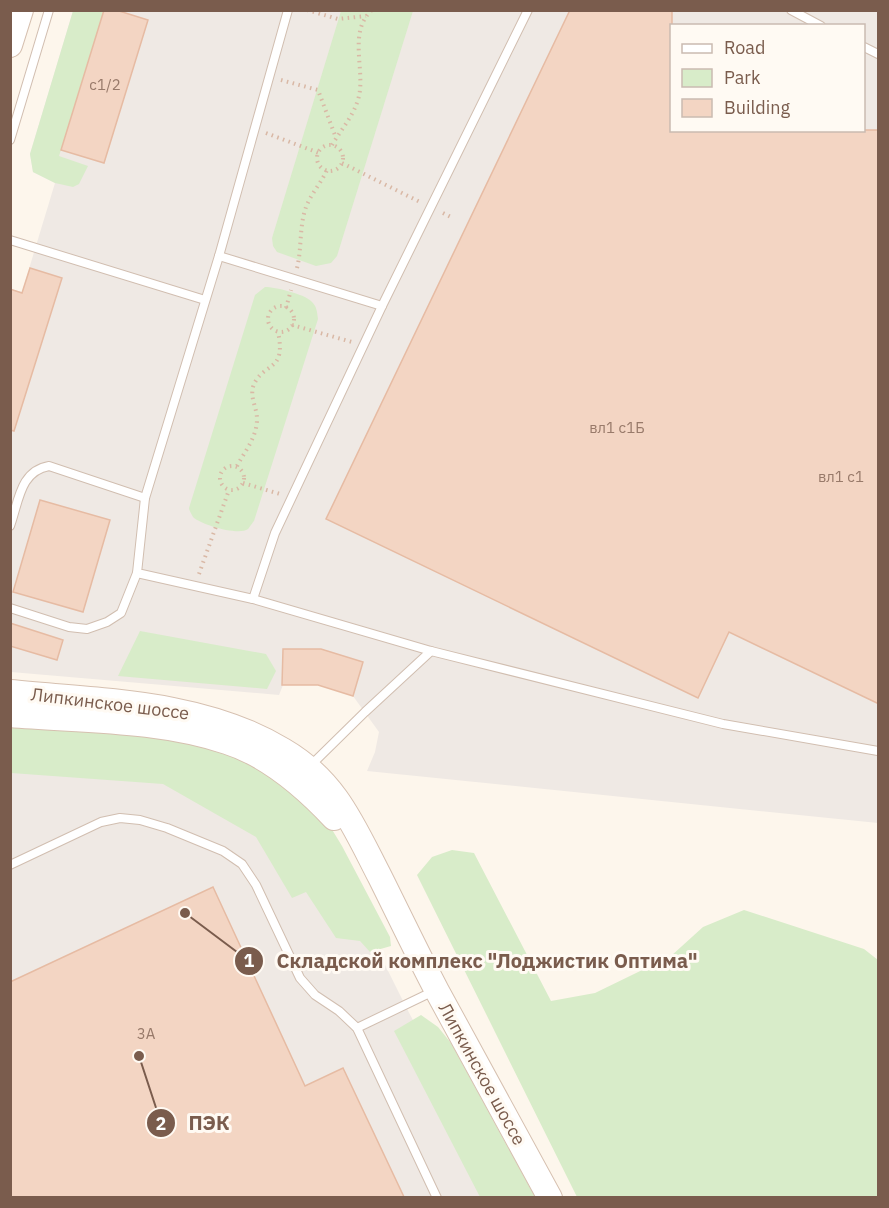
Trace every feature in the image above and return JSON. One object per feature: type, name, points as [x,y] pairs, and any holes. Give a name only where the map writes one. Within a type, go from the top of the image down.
[{"type":"street","points":[[10,45],[21,10]]},
{"type":"street","name":"Липкинское шоссе","points":[[10,692],[149,706],[218,720],[262,738],[303,775],[312,795],[367,853],[436,990],[550,1197]]},
{"type":"street","name":"Липкинское шоссе","points":[[10,715],[163,726],[191,731],[229,742],[303,775]]},
{"type":"lane","points":[[10,140],[49,10]]},
{"type":"lane","points":[[10,608],[69,627],[87,629],[107,622],[121,613],[137,573],[145,498],[219,256],[288,10]]},
{"type":"lane","points":[[253,599],[275,533],[382,306],[528,10]]},
{"type":"lane","points":[[791,10],[817,24]]},
{"type":"lane","points":[[865,47],[879,54]]},
{"type":"lane","points":[[10,240],[205,300]]},
{"type":"lane","points":[[219,256],[382,306]]},
{"type":"lane","points":[[10,526],[26,479],[37,468],[49,466],[145,498]]},
{"type":"lane","points":[[137,573],[253,599],[431,651],[723,724],[879,752]]},
{"type":"lane","points":[[303,775],[365,712],[431,651]]},
{"type":"lane","points":[[10,865],[101,822],[120,818],[140,820],[167,828],[223,851],[242,864],[256,885],[300,978],[315,995],[339,1011],[357,1028],[437,1197]]},
{"type":"lane","points":[[357,1028],[436,990]]},
{"type":"path","points":[[307,10],[338,19],[367,16]]},
{"type":"path","points":[[332,146],[349,122],[359,95],[361,71],[359,36],[362,23],[372,10]]},
{"type":"path","points":[[270,77],[318,90],[336,138]]},
{"type":"path","points":[[255,129],[319,153]]},
{"type":"path","points":[[332,146],[341,152],[342,164],[336,170],[327,170],[318,162],[319,153],[324,147],[332,146]]},
{"type":"path","points":[[342,164],[453,218]]},
{"type":"path","points":[[286,308],[299,258],[301,230],[306,209],[327,170]]},
{"type":"path","points":[[286,308],[292,313],[292,325],[286,331],[278,332],[269,323],[269,315],[274,309],[286,308]]},
{"type":"path","points":[[292,325],[363,346]]},
{"type":"path","points":[[237,466],[250,444],[256,426],[257,417],[252,390],[256,382],[277,361],[281,351],[278,332]]},
{"type":"path","points":[[229,465],[237,466],[243,471],[243,483],[237,489],[229,490],[222,485],[220,473],[229,465]]},
{"type":"path","points":[[243,483],[292,497]]},
{"type":"path","points":[[195,586],[229,490]]},
{"type":"shaded area","points":[[73,11],[878,11],[878,823],[367,771],[375,752],[379,732],[353,696],[318,685],[283,685],[279,695],[11,672],[10,289],[22,292],[55,183],[33,172],[30,154]]},
{"type":"shaded area","points":[[10,730],[314,822],[405,1005],[506,1197],[11,1197]]},
{"type":"green space","points":[[73,11],[106,11],[59,156],[88,166],[79,184],[73,187],[55,183],[33,172],[30,154]]},
{"type":"green space","points":[[341,11],[413,11],[337,256],[331,263],[316,266],[277,252],[272,238]]},
{"type":"green space","points":[[265,287],[289,291],[307,298],[316,307],[318,319],[254,521],[248,529],[243,531],[229,530],[197,520],[189,508],[255,295]]},
{"type":"green space","points":[[140,631],[266,654],[276,671],[267,689],[118,676]]},
{"type":"green space","points":[[10,724],[179,738],[228,751],[274,778],[328,823],[390,937],[391,946],[370,952],[360,941],[336,938],[306,892],[292,898],[256,837],[163,784],[11,773]]},
{"type":"green space","points":[[452,850],[474,853],[551,1001],[595,993],[671,956],[703,927],[744,910],[864,949],[878,960],[878,1197],[577,1197],[417,875],[432,857]]},
{"type":"green space","points":[[421,1015],[438,1027],[451,1043],[535,1197],[480,1197],[394,1031]]},
{"type":"building","points":[[104,10],[116,10],[148,20],[104,163],[61,150]]},
{"type":"building","points":[[570,10],[672,10],[670,132],[865,132],[865,130],[879,130],[879,704],[729,632],[698,698],[326,519]]},
{"type":"building","points":[[30,268],[62,278],[14,431],[10,430],[10,289],[22,293]]},
{"type":"building","points":[[40,500],[110,520],[83,612],[13,592]]},
{"type":"building","points":[[10,623],[63,640],[57,660],[10,646]]},
{"type":"building","points":[[283,649],[321,649],[363,662],[353,696],[318,685],[282,685]]},
{"type":"building","points":[[213,887],[305,1086],[343,1068],[404,1197],[10,1197],[10,982]]},
{"type":"place","name":"Складской комплекс \"Лоджистик Оптима\"","points":[[185,913]]},
{"type":"place","name":"ПЭК","points":[[139,1056]]}]
